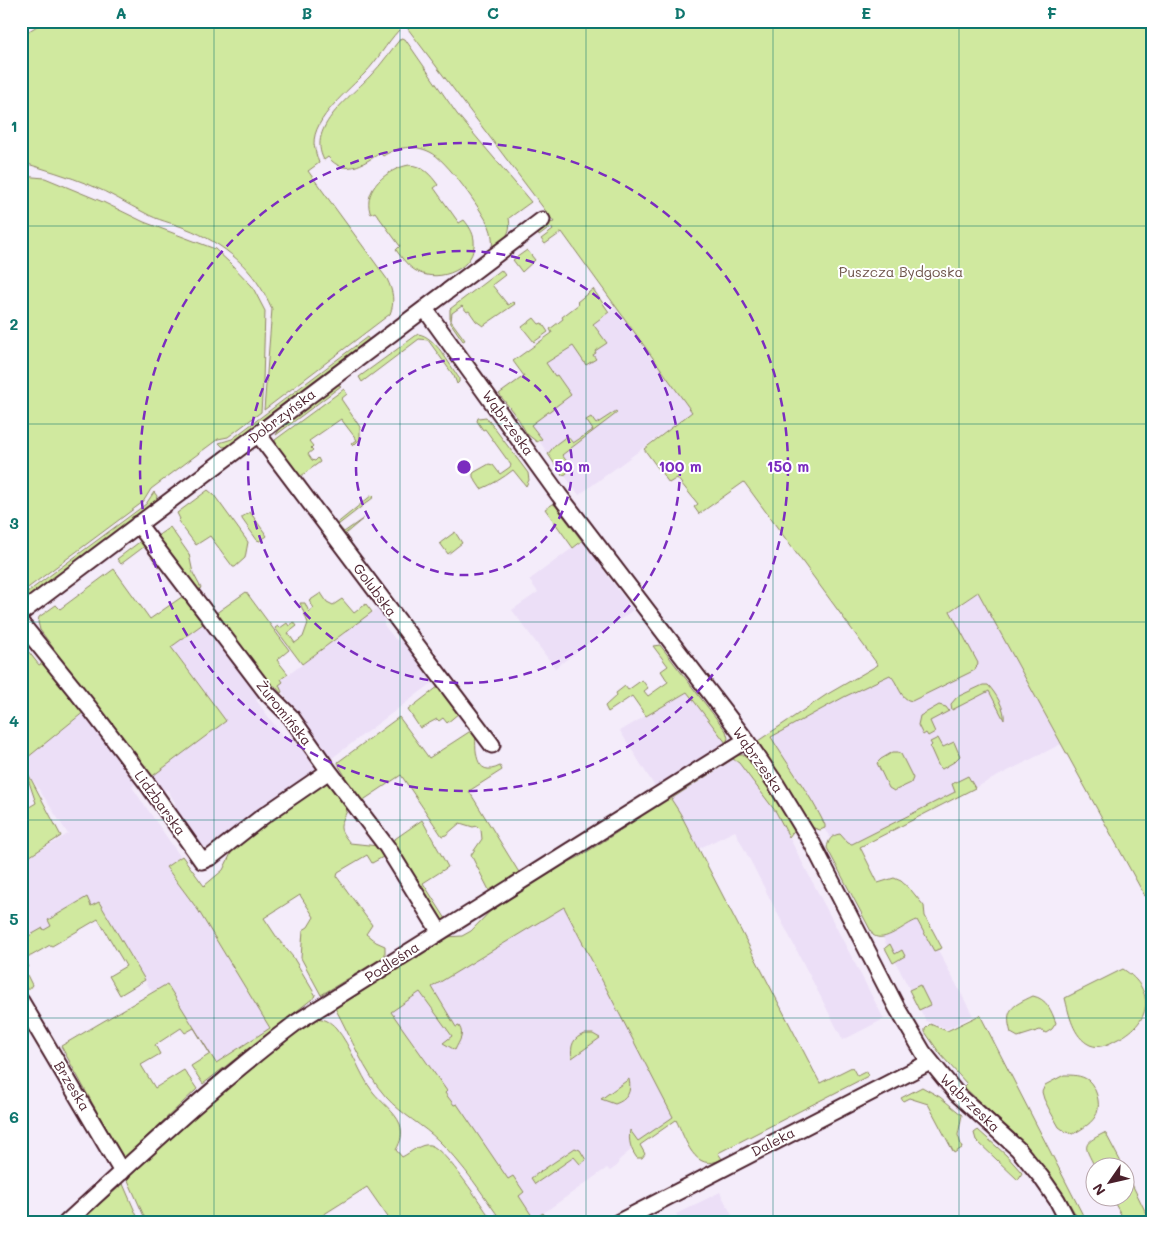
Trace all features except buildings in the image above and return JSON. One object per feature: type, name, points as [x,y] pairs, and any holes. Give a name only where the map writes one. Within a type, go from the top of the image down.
[{"type":"street","name":"Dobrzyńska","points":[[21,613],[542,220]]},
{"type":"street","name":"Wąbrzeska","points":[[425,309],[560,494],[746,740],[808,836],[916,1043],[957,1094],[1018,1149],[1041,1177],[1069,1223]]},
{"type":"street","name":"Golubska","points":[[258,434],[492,745]]},
{"type":"street","name":"Żuromińska","points":[[138,524],[266,692],[291,717],[328,771],[387,847],[439,932]]},
{"type":"street","name":"Lidzbarska","points":[[21,623],[128,758],[202,861],[211,857],[262,816],[328,771]]},
{"type":"street","name":"Podleśna","points":[[66,1223],[257,1052],[297,1022],[746,740]]},
{"type":"street","name":"Brzeska","points":[[21,1001],[122,1172]]},
{"type":"street","name":"Daleka","points":[[617,1223],[930,1062]]},
{"type":"shaded area","points":[[617,306],[692,412],[579,495],[502,391]]},
{"type":"shaded area","points":[[582,541],[633,610],[555,668],[512,610],[538,592],[529,580]]},
{"type":"shaded area","points":[[978,592],[1061,744],[843,855],[759,739],[826,695],[878,666]]},
{"type":"shaded area","points":[[379,607],[384,614],[384,625],[395,639],[405,642],[435,681],[332,758],[329,757],[297,716],[298,713],[276,684]]},
{"type":"shaded area","points":[[207,621],[262,695],[256,700],[284,738],[294,737],[316,769],[210,848],[200,845],[174,809],[175,802],[167,790],[161,792],[150,778],[226,721],[171,646]]},
{"type":"shaded area","points":[[687,692],[726,743],[723,747],[657,790],[620,731]]},
{"type":"shaded area","points":[[85,711],[138,780],[132,787],[180,856],[166,867],[198,910],[270,1028],[216,1063],[167,984],[152,992],[99,902],[21,946],[21,862],[68,834],[21,762]]},
{"type":"shaded area","points":[[733,759],[739,763],[776,812],[884,1019],[843,1040],[735,831],[698,849],[671,799]]},
{"type":"shaded area","points":[[560,887],[676,1120],[631,1150],[610,1171],[607,1168],[535,1219],[372,1016]]},
{"type":"shaded area","points":[[920,916],[973,1016],[947,1029],[926,1021],[882,936]]},
{"type":"shaded area","points":[[720,1192],[736,1223],[681,1223],[676,1214]]},
{"type":"green space","points":[[45,21],[391,21],[399,30],[369,68],[333,105],[319,124],[314,144],[319,163],[308,171],[387,279],[393,296],[390,314],[264,410],[272,309],[257,282],[237,259],[213,241],[185,228],[160,220],[90,185],[21,162],[21,36]]},
{"type":"green space","name":"Puszcza Bydgoska","points":[[402,21],[1152,21],[1152,909],[978,592],[950,611],[978,663],[975,670],[912,701],[905,698],[890,675],[844,697],[771,737],[806,791],[825,825],[825,828],[820,830],[811,827],[755,743],[826,695],[878,665],[744,482],[699,514],[694,507],[698,504],[677,478],[669,483],[644,449],[692,412],[562,232],[545,244],[541,239],[553,230],[551,227],[539,236],[538,232],[549,223],[554,222]]},
{"type":"green space","points":[[401,38],[405,39],[457,114],[531,202],[509,218],[510,224],[506,236],[492,249],[490,229],[479,208],[454,174],[437,156],[430,152],[412,147],[394,150],[383,156],[380,153],[354,167],[341,166],[334,163],[328,157],[324,160],[320,148],[321,136],[326,124],[343,102],[375,71]]},
{"type":"green space","points":[[409,165],[418,167],[429,174],[438,185],[434,188],[459,223],[464,220],[472,232],[474,240],[473,250],[463,266],[455,271],[436,276],[414,270],[396,250],[400,246],[375,212],[371,214],[370,212],[370,196],[373,188],[385,176],[401,167]]},
{"type":"green space","points":[[21,176],[45,178],[103,202],[144,222],[215,249],[252,286],[265,311],[261,412],[228,437],[218,439],[151,489],[143,502],[21,593]]},
{"type":"green space","points":[[527,250],[535,260],[522,272],[513,260]]},
{"type":"green space","points":[[501,270],[505,275],[492,285],[508,305],[513,302],[515,304],[483,326],[462,306],[452,313],[451,321],[465,340],[463,341],[450,322],[450,309]]},
{"type":"green space","points":[[593,289],[609,312],[593,324],[607,343],[595,351],[596,353],[593,355],[596,359],[586,365],[573,346],[546,363],[571,395],[531,425],[542,439],[537,442],[527,434],[499,394],[524,376],[513,361],[552,333],[550,329],[563,319],[562,317],[579,304],[577,302]]},
{"type":"green space","points":[[534,318],[539,324],[542,323],[548,332],[534,342],[522,327]]},
{"type":"green space","points":[[418,334],[424,336],[436,345],[459,378],[457,384],[454,376],[428,340],[419,339],[362,382],[359,377]]},
{"type":"green space","points":[[367,337],[370,341],[231,446],[223,447],[219,443],[232,439]]},
{"type":"green space","points":[[337,384],[341,386],[276,435],[282,425]]},
{"type":"green space","points":[[344,389],[347,394],[341,399],[360,427],[360,439],[353,446],[351,444],[357,440],[341,419],[309,441],[313,446],[311,448],[313,450],[308,454],[312,460],[315,461],[318,458],[320,462],[301,476],[284,461],[275,440]]},
{"type":"green space","points":[[616,411],[617,413],[562,455],[571,467],[566,474],[562,475],[548,454],[555,445],[567,436],[573,443],[593,430],[586,420],[591,417],[596,424]]},
{"type":"green space","points":[[486,417],[528,473],[529,480],[526,486],[513,470],[498,481],[481,489],[473,477],[473,473],[489,464],[493,465],[500,474],[511,465],[477,421],[478,418]]},
{"type":"green space","points":[[208,490],[214,495],[248,542],[245,558],[235,567],[233,567],[210,536],[196,545],[178,521],[180,519],[177,513]]},
{"type":"green space","points":[[154,492],[157,496],[156,502],[21,604],[21,597],[146,504]]},
{"type":"green space","points":[[372,495],[374,497],[338,525],[344,532],[364,518],[345,534],[352,547],[335,525]]},
{"type":"green space","points":[[553,504],[582,541],[573,548],[545,509]]},
{"type":"green space","points":[[250,512],[267,536],[260,541],[257,540],[242,519],[242,517]]},
{"type":"green space","points":[[170,527],[189,554],[193,573],[201,588],[194,592],[153,539]]},
{"type":"green space","points":[[455,532],[462,543],[448,554],[440,543]]},
{"type":"green space","points":[[142,540],[149,543],[121,564],[117,559]]},
{"type":"green space","points":[[114,569],[150,619],[186,594],[207,621],[171,647],[226,721],[150,778],[40,630],[38,622],[39,617],[56,605],[60,609]]},
{"type":"green space","points":[[246,592],[289,650],[277,660],[288,674],[281,679],[283,682],[279,685],[281,693],[275,686],[264,684],[212,616]]},
{"type":"green space","points":[[321,593],[327,602],[333,605],[342,599],[354,613],[366,604],[372,612],[302,664],[275,628],[278,626],[280,628],[287,623],[289,626],[294,622],[297,626],[288,633],[295,643],[303,637],[308,623],[300,603],[305,603],[309,612],[314,608],[309,601]]},
{"type":"green space","points":[[21,642],[39,665],[43,663],[85,711],[22,762],[61,836],[21,862],[21,812],[36,803],[27,776],[21,767]]},
{"type":"green space","points":[[660,645],[726,731],[728,738],[726,743],[687,692],[646,716],[632,696],[608,712],[605,706],[625,686],[628,690],[642,680],[648,688],[644,691],[648,696],[668,682],[661,671],[668,666],[653,646]]},
{"type":"green space","points":[[983,685],[988,685],[997,697],[1002,706],[1004,720],[989,691],[952,710],[951,704],[957,697]]},
{"type":"green space","points":[[439,686],[459,713],[447,723],[443,718],[439,721],[437,719],[420,728],[408,710]]},
{"type":"green space","points":[[939,705],[946,707],[949,711],[930,721],[935,732],[928,736],[926,733],[923,735],[918,725],[920,716]]},
{"type":"green space","points":[[399,717],[429,758],[469,732],[476,731],[476,753],[481,765],[491,769],[500,766],[502,770],[469,791],[520,874],[490,892],[471,855],[482,839],[481,830],[477,826],[473,827],[460,823],[446,835],[442,836],[401,775],[362,801],[346,781],[338,762]]},
{"type":"green space","points":[[938,738],[943,747],[954,742],[960,756],[942,769],[939,767],[930,747],[932,745],[930,742]]},
{"type":"green space","points":[[893,752],[901,754],[913,778],[911,783],[894,791],[889,788],[877,763]]},
{"type":"green space","points":[[735,755],[744,755],[751,761],[796,828],[789,837],[776,812],[739,763],[733,759],[671,799],[820,1083],[852,1067],[857,1076],[867,1071],[868,1076],[718,1153],[722,1159],[704,1162],[698,1158],[692,1152],[676,1120],[640,1145],[645,1154],[642,1158],[637,1158],[630,1145],[630,1130],[638,1141],[673,1117],[564,907],[432,987],[456,1027],[459,1026],[461,1029],[461,1038],[455,1050],[443,1043],[452,1036],[420,992],[391,1012],[447,1091],[445,1093],[454,1105],[457,1104],[508,1179],[513,1176],[524,1192],[519,1196],[534,1219],[543,1213],[550,1223],[503,1223],[473,1180],[448,1150],[433,1135],[392,1103],[378,1087],[364,1066],[335,1008],[446,937],[462,936],[471,931],[498,903],[537,878],[579,857]]},
{"type":"green space","points":[[968,776],[975,788],[860,847],[878,883],[894,878],[901,881],[924,906],[925,916],[942,948],[934,951],[917,920],[889,935],[878,937],[873,935],[827,848],[829,841],[832,837],[840,834],[848,843],[852,844],[955,792],[952,784]]},
{"type":"green space","points":[[325,779],[347,811],[341,825],[346,838],[350,843],[378,846],[393,866],[390,868],[383,857],[372,863],[367,855],[338,872],[337,877],[372,925],[366,934],[385,946],[385,956],[321,995],[301,958],[303,930],[308,927],[314,917],[300,895],[264,918],[293,957],[316,996],[203,1084],[191,1066],[210,1054],[194,1028],[185,1033],[181,1028],[155,1045],[160,1054],[141,1065],[155,1088],[184,1070],[197,1089],[123,1159],[61,1046],[167,984],[216,1063],[270,1028],[198,910],[166,867],[182,856],[204,886],[223,870],[235,845]]},
{"type":"green space","points":[[422,820],[448,867],[423,883],[446,919],[441,921],[389,843]]},
{"type":"green space","points":[[87,897],[91,906],[99,902],[145,980],[120,995],[109,976],[126,966],[98,919],[31,956],[24,956],[21,953],[21,946],[29,941],[27,937],[43,928],[44,930],[51,926],[48,920]]},
{"type":"green space","points":[[890,944],[895,954],[902,950],[905,956],[893,963],[885,948]]},
{"type":"green space","points":[[22,958],[27,960],[28,966],[25,971],[32,985],[28,990],[21,979]]},
{"type":"green space","points":[[1123,969],[1141,987],[1145,997],[1143,1016],[1128,1033],[1113,1042],[1100,1046],[1090,1045],[1079,1037],[1070,1018],[1065,998]]},
{"type":"green space","points":[[920,985],[930,1005],[919,1010],[909,990]]},
{"type":"green space","points":[[1033,996],[1045,1002],[1056,1023],[1046,1033],[1040,1030],[1018,1037],[1011,1033],[1009,1013],[1015,1006]]},
{"type":"green space","points":[[980,1015],[1087,1223],[1080,1223],[1056,1183],[1028,1149],[964,1087],[967,1084],[941,1055],[925,1032],[925,1029],[930,1024],[947,1031]]},
{"type":"green space","points":[[313,1018],[326,1020],[342,1035],[373,1092],[398,1120],[401,1134],[396,1150],[402,1157],[423,1145],[430,1145],[437,1149],[454,1167],[494,1223],[392,1223],[367,1187],[318,1218],[320,1223],[147,1223],[127,1178],[274,1046]]},
{"type":"green space","points":[[585,1034],[593,1034],[600,1038],[572,1058],[573,1043],[578,1037]]},
{"type":"green space","points":[[1064,1075],[1079,1076],[1088,1080],[1098,1100],[1097,1113],[1093,1120],[1073,1134],[1059,1127],[1042,1092],[1045,1085]]},
{"type":"green space","points":[[629,1079],[629,1092],[623,1100],[615,1104],[601,1099]]},
{"type":"green space","points":[[922,1087],[940,1097],[962,1115],[958,1135],[962,1148],[954,1153],[928,1104],[909,1098],[903,1101],[901,1098]]},
{"type":"green space","points":[[978,1130],[1006,1155],[1022,1173],[1018,1180],[976,1140],[974,1133]]},
{"type":"green space","points":[[1104,1133],[1106,1134],[1118,1156],[1090,1156],[1087,1146],[1091,1140]]},
{"type":"green space","points":[[575,1148],[580,1150],[586,1160],[580,1164],[574,1157],[535,1184],[531,1178]]},
{"type":"green space","points":[[123,1184],[140,1223],[77,1223]]},
{"type":"green space","points":[[1136,1192],[1151,1223],[1126,1223],[1116,1206],[1136,1206]]}]
